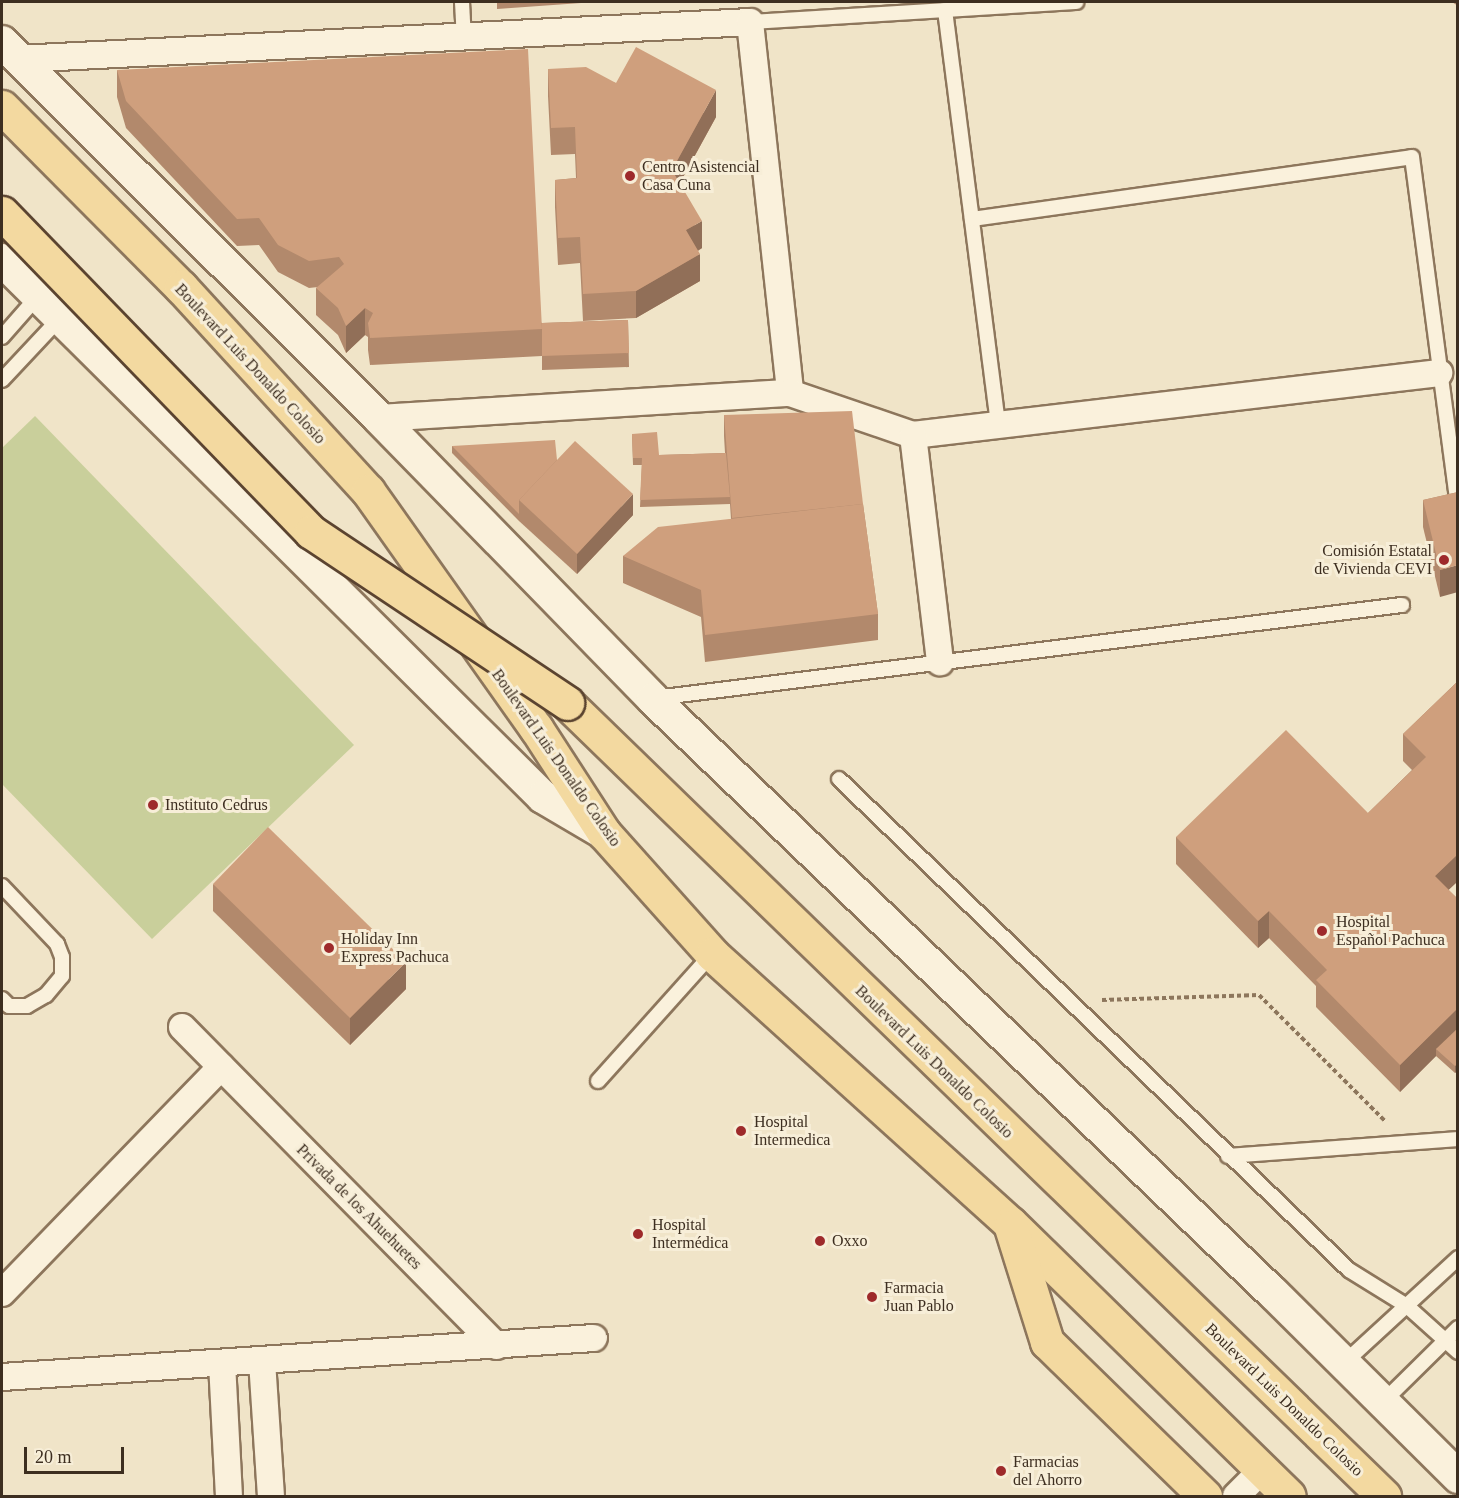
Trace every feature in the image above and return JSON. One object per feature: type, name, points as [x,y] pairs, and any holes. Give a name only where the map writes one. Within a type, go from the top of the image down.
[{"type":"main road","name":"Boulevard Luis Donaldo Colosio","points":[[2,107],[181,287],[368,491],[536,728],[604,833],[712,954],[1010,1223],[1289,1497]]},
{"type":"main road","name":"Boulevard Luis Donaldo Colosio","points":[[2,213],[311,532],[567,703],[1384,1497]]},
{"type":"main road","points":[[1010,1223],[1047,1342],[1205,1497]]},
{"type":"street","points":[[10,50],[464,36],[750,22],[790,393]]},
{"type":"street","points":[[10,50],[379,418],[653,699],[1384,1401],[1458,1477]]},
{"type":"street","points":[[2,260],[543,797],[604,833]]},
{"type":"street","points":[[379,418],[790,393],[913,435],[1439,373]]},
{"type":"street","points":[[913,435],[940,662]]},
{"type":"street","name":"Privada de los Ahuehuetes","points":[[182,1028],[497,1346]]},
{"type":"street","points":[[2,1293],[221,1067]]},
{"type":"street","points":[[2,1377],[594,1338]]},
{"type":"street","points":[[262,1361],[271,1497]]},
{"type":"street","points":[[222,1363],[229,1497]]},
{"type":"street","points":[[1236,1497],[1263,1469]]},
{"type":"lane","points":[[462,2],[464,36]]},
{"type":"lane","points":[[750,22],[1076,2]]},
{"type":"lane","points":[[945,10],[998,425]]},
{"type":"lane","points":[[972,219],[1412,157],[1458,507]]},
{"type":"lane","points":[[2,337],[38,296]]},
{"type":"lane","points":[[2,380],[60,318]]},
{"type":"lane","points":[[653,699],[1402,606]]},
{"type":"lane","points":[[839,779],[1349,1270],[1407,1306],[1458,1352]]},
{"type":"lane","points":[[2,886],[57,944],[62,957],[62,976],[46,995],[27,1006],[9,1006],[2,999]]},
{"type":"lane","points":[[598,1081],[712,954]]},
{"type":"lane","points":[[1228,1156],[1458,1139]]},
{"type":"lane","points":[[1344,1363],[1458,1258]]},
{"type":"lane","points":[[1384,1401],[1458,1328]]},
{"type":"path","points":[[1069,1001],[1259,995],[1372,1108]]},
{"type":"green space","name":"Instituto Cedrus","points":[[35,416],[354,745],[152,939],[2,784],[2,448]]},
{"type":"building","name":"Centro Asistencial Casa Cuna","points":[[636,47],[716,90],[672,170],[702,221],[686,230],[700,254],[636,291],[583,294],[580,237],[558,238],[555,180],[577,178],[575,127],[551,128],[548,69],[586,67],[616,83]]},
{"type":"building","points":[[528,49],[542,329],[370,338],[368,323],[373,313],[365,308],[346,326],[338,308],[316,288],[344,264],[339,257],[309,261],[278,245],[259,218],[237,219],[126,101],[117,70]]},
{"type":"building","points":[[628,320],[629,353],[542,356],[542,323]]},
{"type":"building","points":[[852,411],[863,504],[732,518],[724,415]]},
{"type":"building","points":[[657,432],[659,455],[726,453],[730,497],[640,500],[642,458],[633,458],[632,434]]},
{"type":"building","points":[[555,440],[557,460],[519,500],[519,514],[452,446]]},
{"type":"building","points":[[575,441],[633,494],[577,554],[519,500]]},
{"type":"building","points":[[1458,492],[1458,565],[1440,570],[1423,500]]},
{"type":"building","points":[[863,504],[878,614],[705,635],[701,590],[623,556],[658,527]]},
{"type":"building","points":[[1458,681],[1458,854],[1435,876],[1458,899],[1458,1008],[1400,1065],[1316,980],[1327,970],[1269,911],[1258,921],[1176,837],[1286,730],[1368,813],[1426,757],[1403,734]]},
{"type":"building","points":[[268,827],[406,962],[350,1018],[213,884]]},
{"type":"building","points":[[1458,1028],[1458,1063],[1455,1066],[1436,1049]]},
{"type":"place","name":"Centro Asistencial Casa Cuna","points":[[630,176]]},
{"type":"place","name":"Comisión Estatal de Vivienda CEVI","points":[[1444,560]]},
{"type":"place","name":"Instituto Cedrus","points":[[153,805]]},
{"type":"place","name":"Hospital Español Pachuca","points":[[1322,931]]},
{"type":"place","name":"Holiday Inn Express Pachuca","points":[[329,948]]},
{"type":"place","name":"Hospital Intermedica","points":[[741,1131]]},
{"type":"place","name":"Hospital Intermédica","points":[[638,1234]]},
{"type":"place","name":"Oxxo","points":[[820,1241]]},
{"type":"place","name":"Farmacia Juan Pablo","points":[[872,1297]]},
{"type":"place","name":"Farmacias del Ahorro","points":[[1001,1471]]}]
